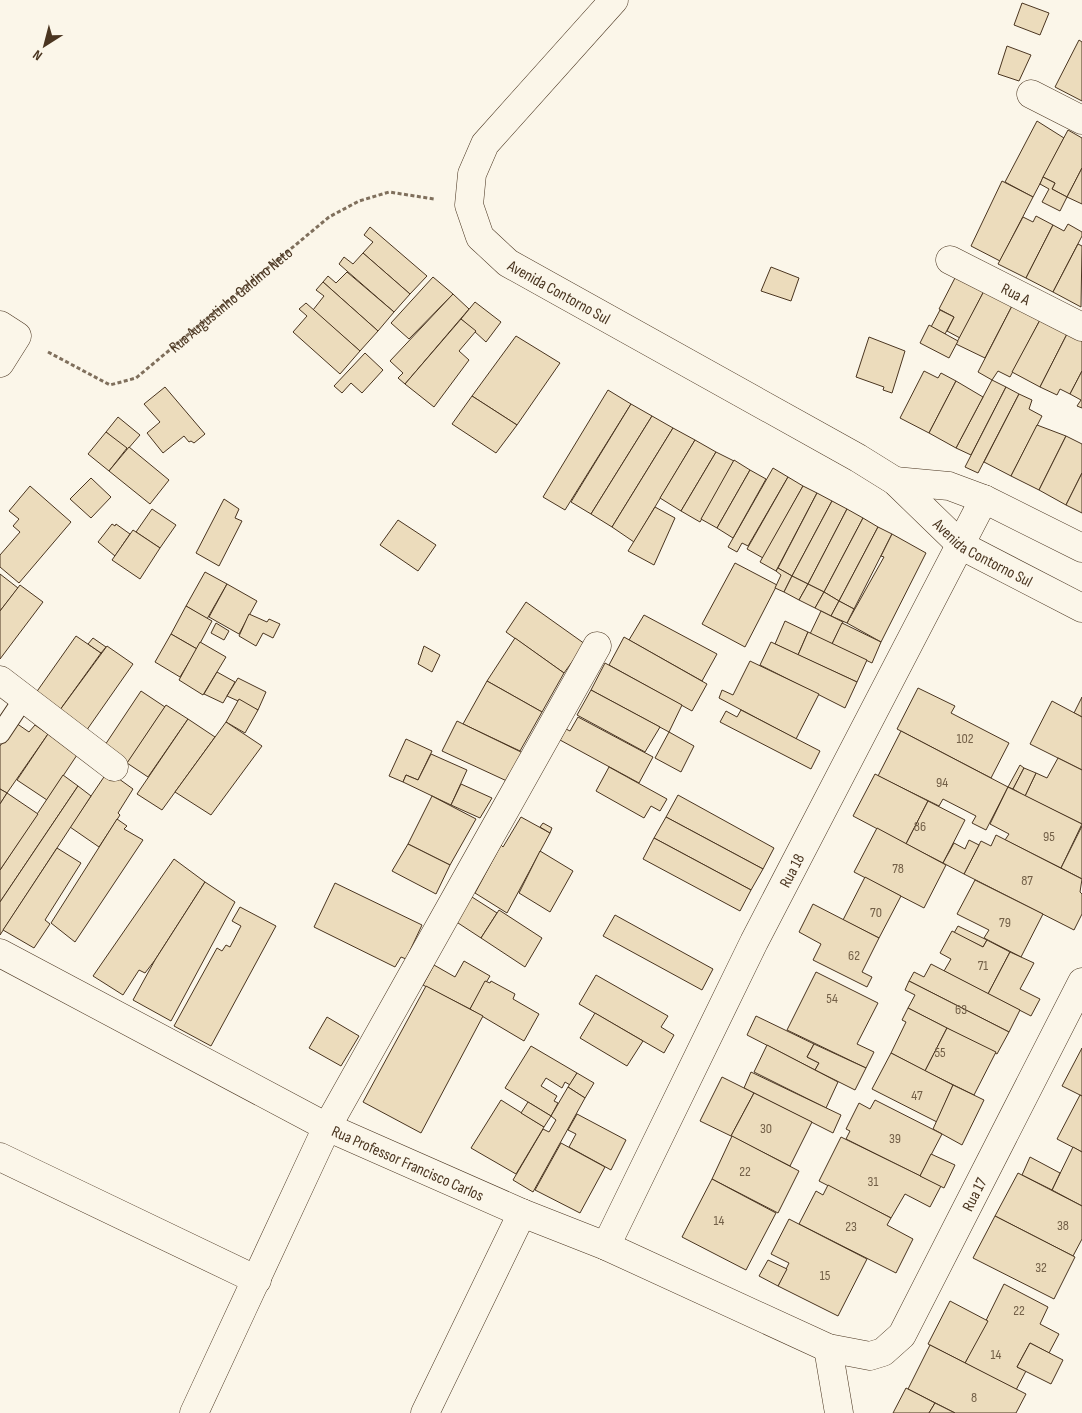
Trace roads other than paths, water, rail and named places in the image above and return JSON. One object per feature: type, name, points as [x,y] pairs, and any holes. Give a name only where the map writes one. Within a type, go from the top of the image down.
[{"type":"street","name":"Avenida Contorno Sul","points":[[614,0],[485,144],[472,174],[469,205],[480,236],[508,263],[895,481],[962,546],[1082,608]]},
{"type":"street","points":[[1031,94],[1082,120]]},
{"type":"street","name":"Rua A","points":[[950,260],[1082,327]]},
{"type":"street","points":[[0,363],[8,331]]},
{"type":"street","name":"Avenida Contorno Sul","points":[[895,481],[950,486],[984,499],[1082,548]]},
{"type":"street","name":"Rua 18","points":[[606,1246],[754,942],[962,546],[984,499]]},
{"type":"street","points":[[194,1413],[327,1128],[597,646]]},
{"type":"street","points":[[0,680],[114,767]]},
{"type":"street","name":"Rua Professor Francisco Carlos","points":[[0,953],[327,1128],[522,1213],[606,1246],[828,1348]]},
{"type":"street","name":"Rua 17","points":[[828,1348],[870,1356],[884,1352],[902,1335],[1082,982]]},
{"type":"street","points":[[0,1157],[257,1280]]},
{"type":"street","points":[[425,1413],[522,1213]]},
{"type":"street","points":[[828,1348],[839,1413]]},
{"type":"lane","points":[[0,734],[24,698]]}]
